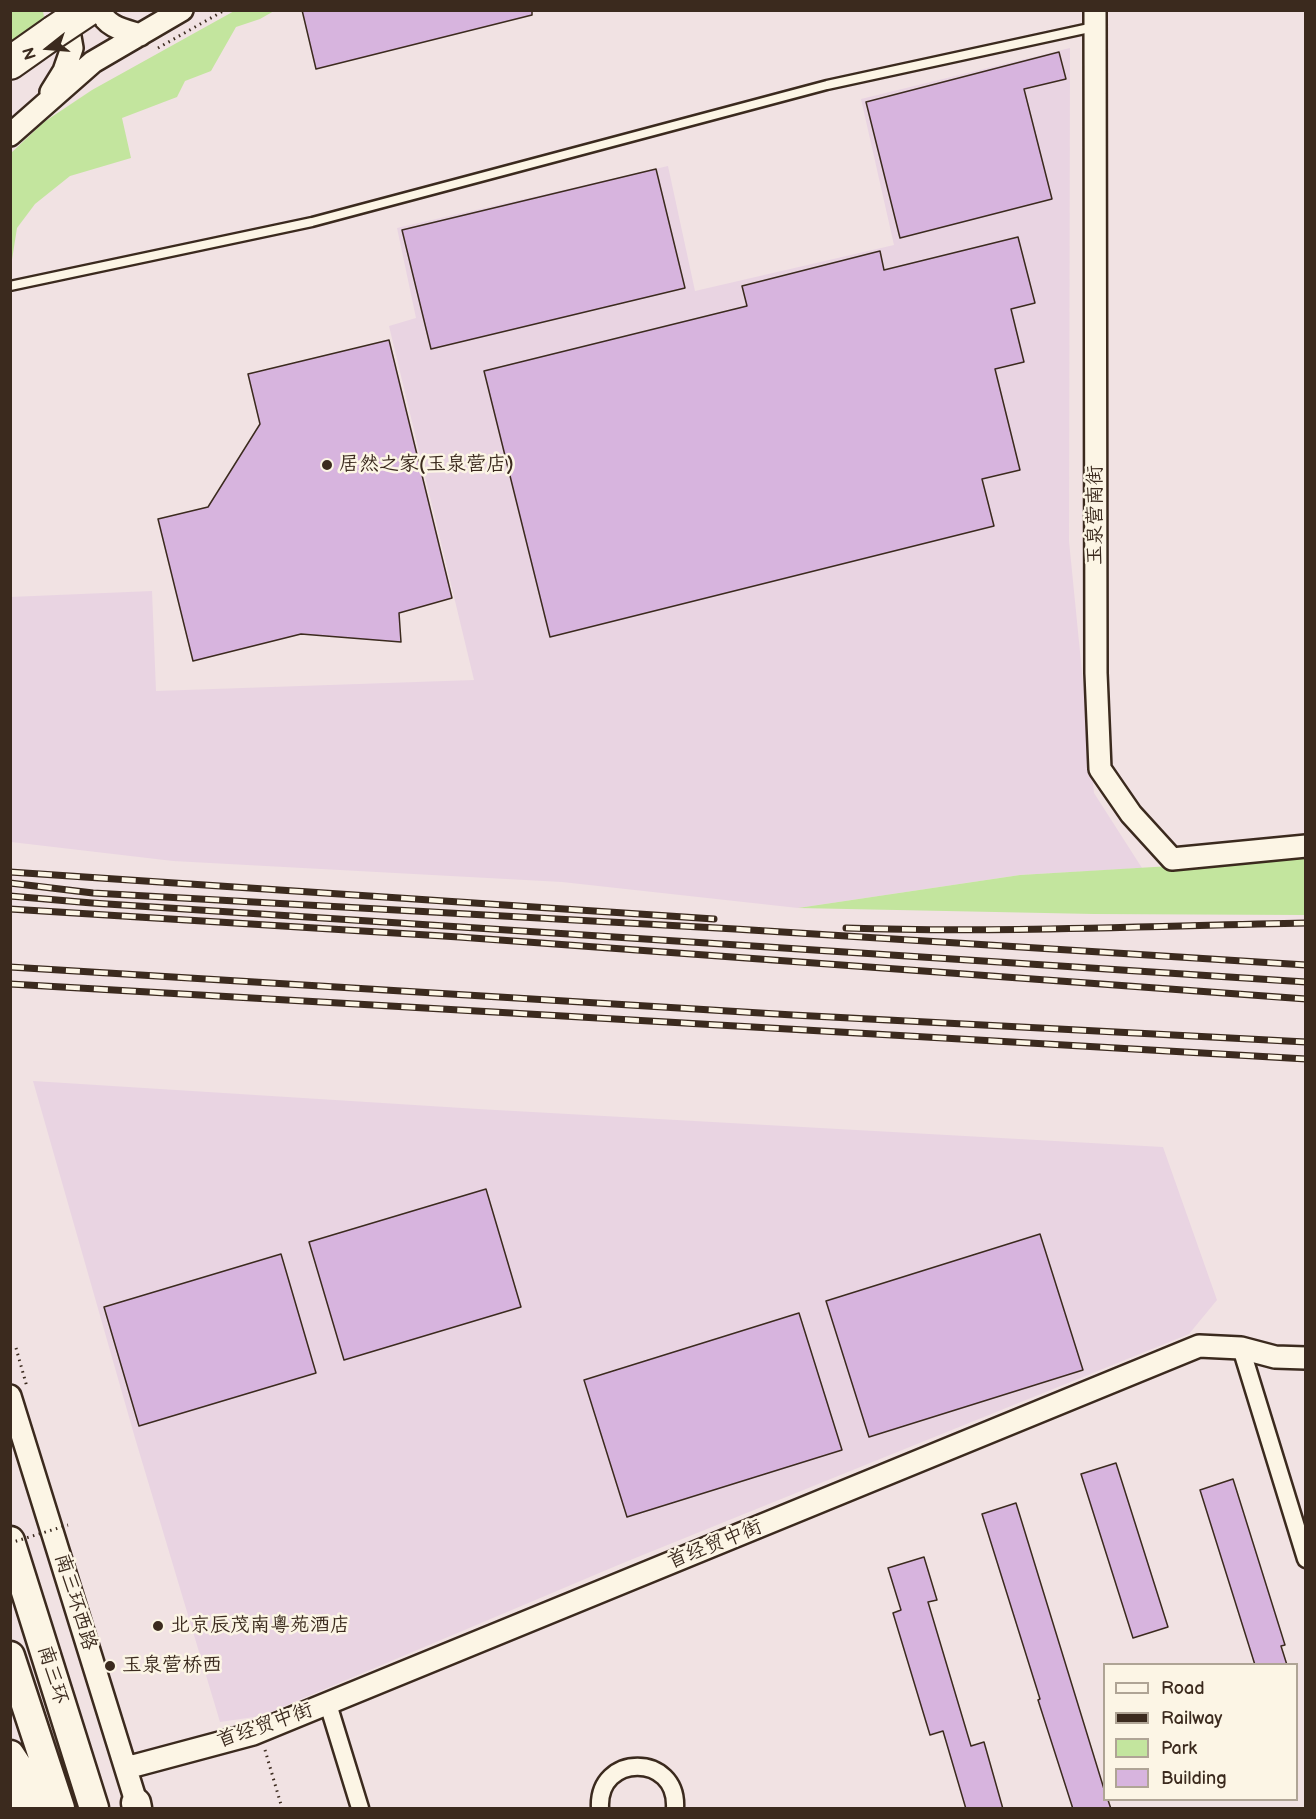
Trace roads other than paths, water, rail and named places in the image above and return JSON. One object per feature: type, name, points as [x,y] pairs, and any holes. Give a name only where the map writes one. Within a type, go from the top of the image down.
[{"type":"highway","points":[[11,63],[60,21],[87,10]]},
{"type":"highway","name":"南三环","points":[[10,1542],[94,1809]]},
{"type":"highway","name":"南三环","points":[[10,1656],[60,1809]]},
{"type":"highway","points":[[10,1755],[45,1809]]},
{"type":"street","points":[[100,10],[103,18],[116,28],[140,35]]},
{"type":"street","points":[[10,135],[93,62],[182,10]]},
{"type":"street","name":"玉泉营南街","points":[[1094,19],[1096,661],[1100,769],[1131,814],[1172,859],[1305,846]]},
{"type":"street","points":[[42,107],[64,70],[72,48],[60,21]]},
{"type":"street","name":"首经贸中街","points":[[126,1768],[259,1732],[1199,1346],[1241,1348],[1275,1357],[1305,1358]]},
{"type":"street","points":[[1241,1348],[1305,1559]]},
{"type":"street","name":"南三环西路","points":[[10,1396],[137,1807]]},
{"type":"street","points":[[328,1704],[360,1809]]},
{"type":"street","points":[[600,1809],[601,1795],[606,1783],[615,1773],[640,1766],[653,1769],[663,1777],[671,1787],[675,1809]]},
{"type":"street","points":[[10,1784],[18,1809]]},
{"type":"lane","points":[[10,286],[312,222],[827,86],[1094,19]]},
{"type":"railway","points":[[10,872],[714,919]]},
{"type":"railway","points":[[10,883],[93,893],[735,929],[1306,965]]},
{"type":"railway","points":[[10,896],[1306,982]]},
{"type":"railway","points":[[10,909],[459,937],[1306,999]]},
{"type":"railway","points":[[846,928],[1018,929],[1306,923]]},
{"type":"railway","points":[[10,967],[793,1015],[1306,1042]]},
{"type":"railway","points":[[10,984],[1306,1059]]},
{"type":"place","name":"居然之家(玉泉营店)","points":[[327,465]]},
{"type":"place","name":"北京辰茂南粤苑酒店","points":[[158,1626]]},
{"type":"place","name":"玉泉营桥西","points":[[110,1666]]}]
